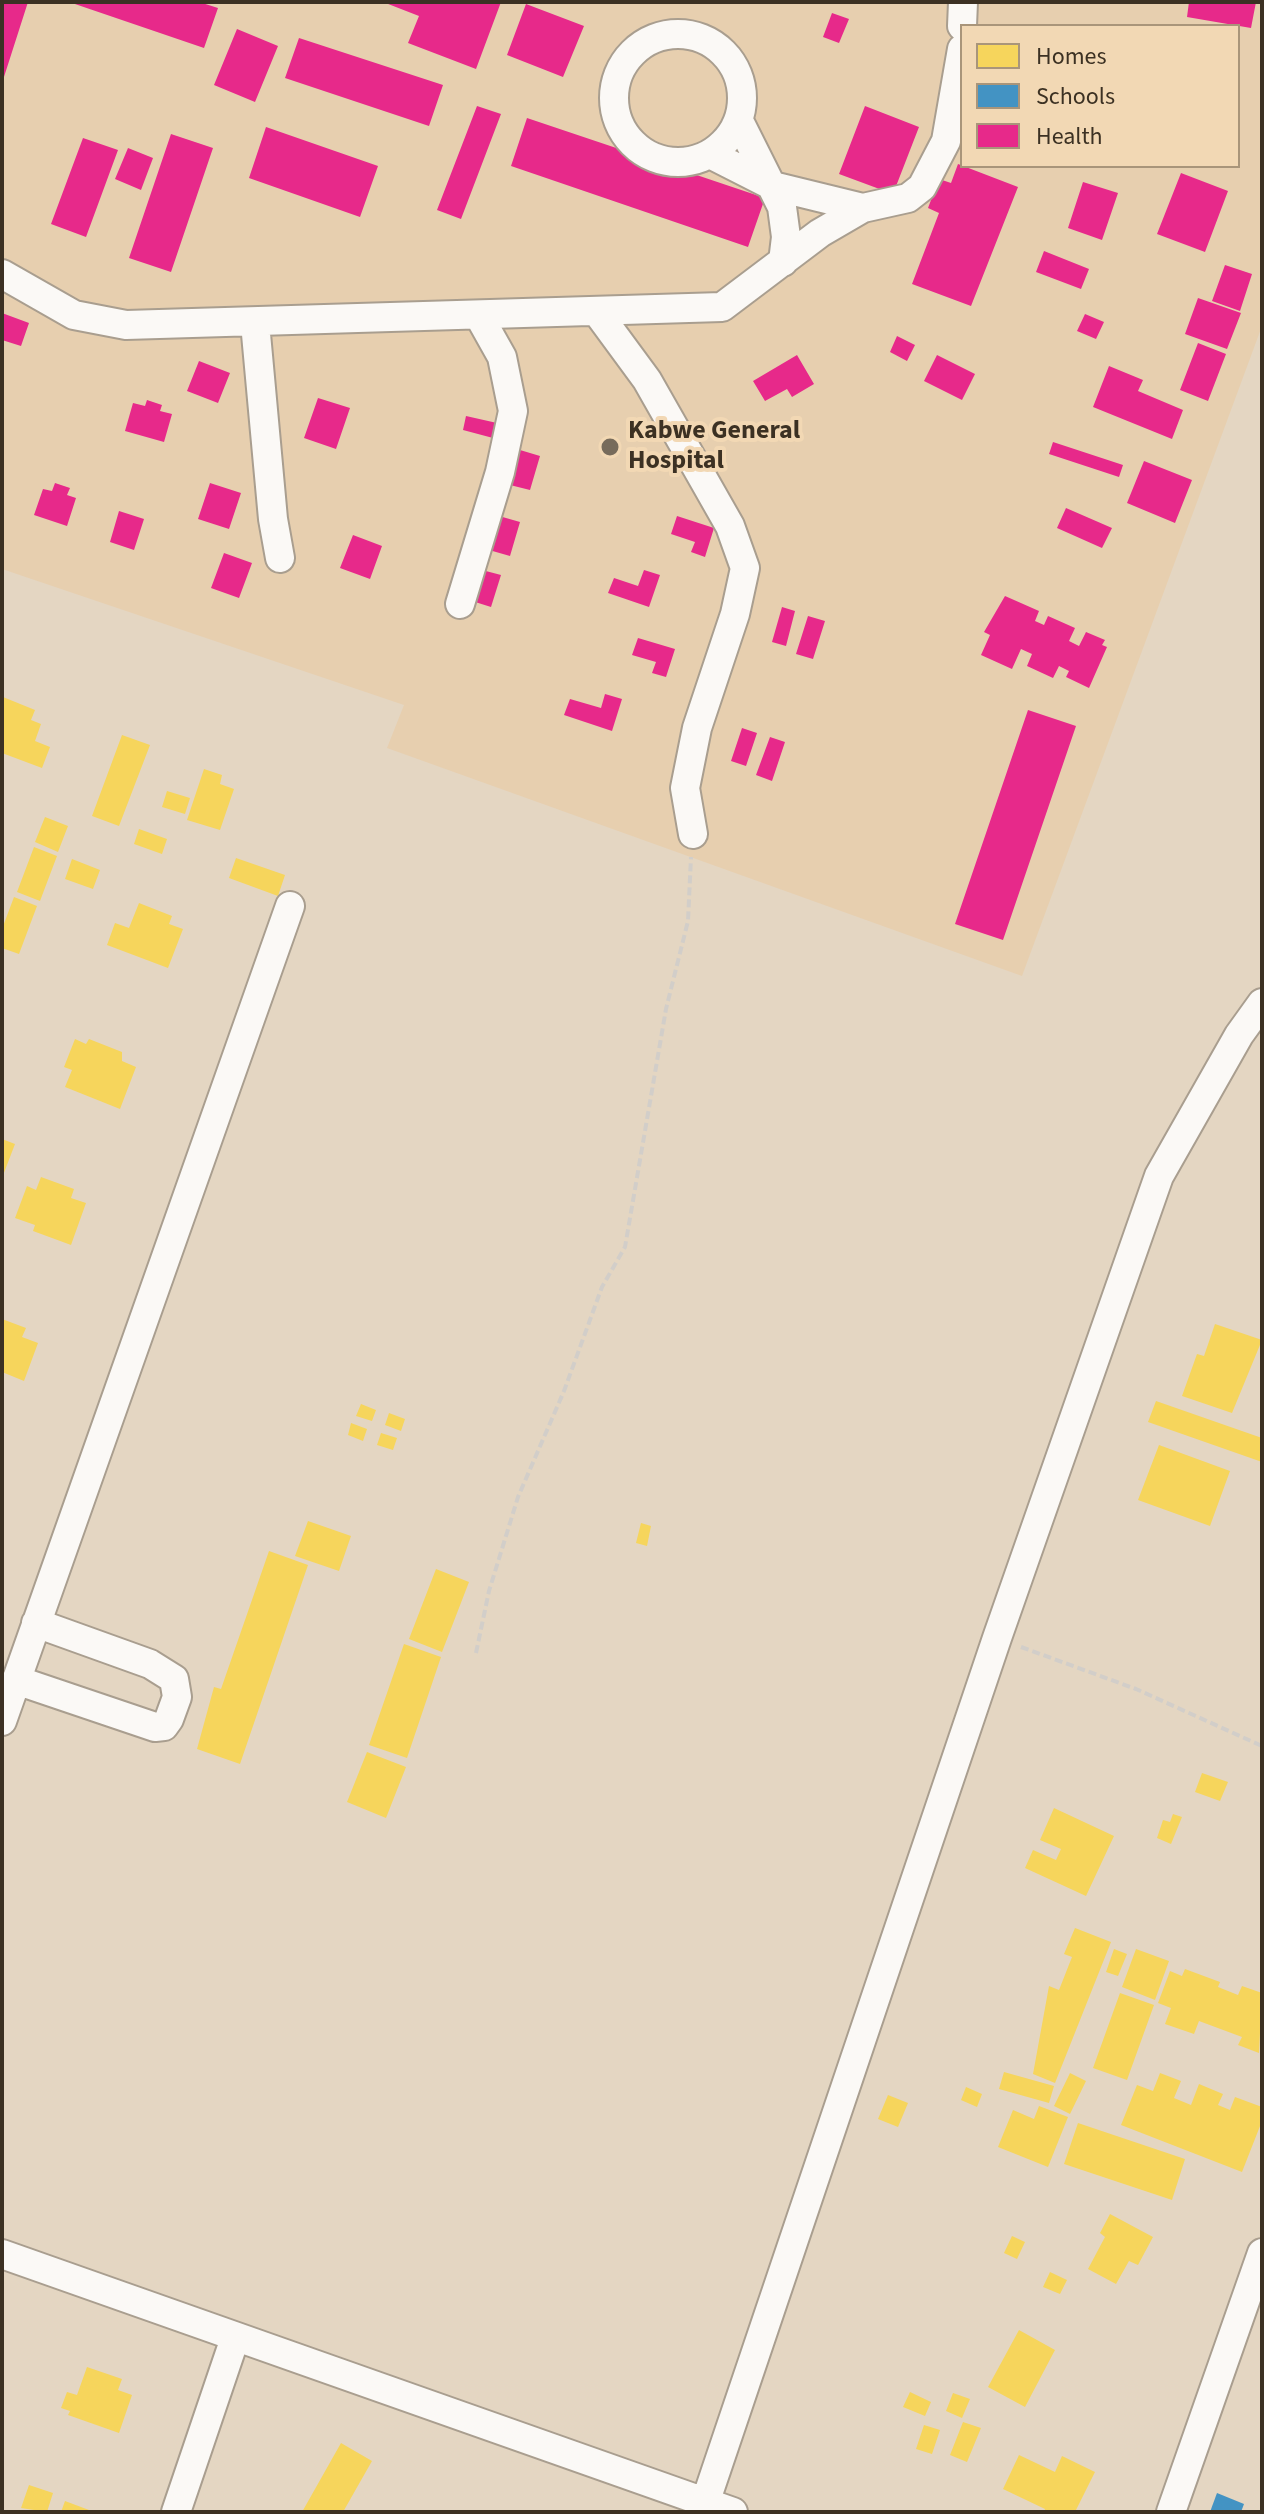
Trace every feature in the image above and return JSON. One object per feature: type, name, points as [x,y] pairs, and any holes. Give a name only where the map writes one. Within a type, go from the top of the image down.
[{"type":"street","points":[[962,24],[963,2]]},
{"type":"street","points":[[739,121],[722,145],[710,154],[681,161],[666,160],[638,146],[627,135],[619,121],[614,91],[617,76],[634,50],[646,42],[677,34],[692,36],[720,50],[738,75],[742,91],[739,121],[782,207],[786,237],[783,262]]},
{"type":"street","points":[[2,274],[74,315],[126,325],[722,307],[820,233],[863,208],[908,198],[922,187],[946,141],[960,60]]},
{"type":"street","points":[[710,154],[773,186],[863,208]]},
{"type":"street","points":[[597,312],[647,380],[730,526],[745,568],[735,614],[697,728],[685,788],[693,834]]},
{"type":"street","points":[[460,604],[500,472],[513,411],[502,357],[479,316]]},
{"type":"street","points":[[255,323],[273,519],[280,558]]},
{"type":"street","points":[[2,1721],[290,906]]},
{"type":"street","points":[[704,2507],[997,1638],[1159,1176],[1239,1035],[1262,1003]]},
{"type":"street","points":[[16,1680],[155,1727],[164,1726],[177,1697],[174,1679],[150,1664],[36,1623]]},
{"type":"street","points":[[1171,2512],[1262,2253]]},
{"type":"street","points":[[2,2254],[704,2507],[733,2512]]},
{"type":"street","points":[[176,2512],[235,2338]]},
{"type":"path","points":[[476,1653],[489,1591],[518,1497],[564,1391],[602,1287],[625,1247],[666,1009],[688,921],[693,834]]},
{"type":"path","points":[[997,1638],[1136,1689],[1262,1746]]},
{"type":"shaded area","name":"Kabwe General Hospital","points":[[2,2],[1262,2],[1262,326],[1022,976],[387,748],[404,705],[2,569]]},
{"type":"building: Homes","points":[[3,697],[35,710],[31,720],[41,724],[35,741],[50,747],[42,768],[2,753]]},
{"type":"building: Homes","points":[[122,735],[150,745],[119,826],[92,816]]},
{"type":"building: Homes","points":[[204,769],[222,775],[220,784],[234,789],[220,830],[187,820]]},
{"type":"building: Homes","points":[[167,791],[190,798],[185,814],[162,807]]},
{"type":"building: Homes","points":[[45,817],[68,826],[58,852],[35,842]]},
{"type":"building: Homes","points":[[139,829],[167,839],[162,854],[134,844]]},
{"type":"building: Homes","points":[[34,847],[57,856],[40,901],[17,892]]},
{"type":"building: Homes","points":[[236,858],[285,875],[278,896],[229,878]]},
{"type":"building: Homes","points":[[72,859],[100,870],[93,889],[65,879]]},
{"type":"building: Homes","points":[[14,897],[37,906],[19,954],[2,948],[2,929]]},
{"type":"building: Homes","points":[[139,903],[172,916],[169,924],[183,929],[168,968],[107,945],[115,923],[129,928]]},
{"type":"building: Homes","points":[[75,1039],[86,1044],[89,1039],[122,1052],[122,1061],[136,1067],[120,1109],[65,1087],[72,1070],[64,1067]]},
{"type":"building: Homes","points":[[2,1139],[15,1144],[2,1178]]},
{"type":"building: Homes","points":[[41,1177],[74,1189],[71,1198],[86,1203],[71,1245],[33,1231],[35,1225],[15,1218],[27,1186],[36,1190]]},
{"type":"building: Homes","points":[[2,1319],[26,1328],[22,1337],[38,1343],[24,1381],[2,1372]]},
{"type":"building: Homes","points":[[1215,1324],[1262,1340],[1232,1413],[1182,1396],[1197,1354],[1204,1356]]},
{"type":"building: Homes","points":[[1156,1401],[1262,1438],[1262,1462],[1148,1422]]},
{"type":"building: Homes","points":[[361,1404],[376,1410],[372,1421],[356,1416]]},
{"type":"building: Homes","points":[[389,1413],[405,1419],[401,1431],[385,1425]]},
{"type":"building: Homes","points":[[351,1423],[367,1429],[363,1441],[348,1435]]},
{"type":"building: Homes","points":[[381,1433],[397,1438],[393,1450],[377,1445]]},
{"type":"building: Homes","points":[[1159,1445],[1230,1471],[1210,1526],[1138,1500]]},
{"type":"building: Homes","points":[[308,1521],[351,1536],[339,1571],[295,1556]]},
{"type":"building: Homes","points":[[641,1523],[651,1526],[647,1546],[636,1543]]},
{"type":"building: Homes","points":[[269,1551],[308,1565],[240,1764],[197,1749],[214,1687],[221,1689]]},
{"type":"building: Homes","points":[[436,1569],[469,1582],[442,1652],[409,1639]]},
{"type":"building: Homes","points":[[404,1644],[441,1657],[407,1758],[369,1745]]},
{"type":"building: Homes","points":[[367,1752],[406,1767],[386,1818],[347,1802]]},
{"type":"building: Homes","points":[[1202,1773],[1228,1782],[1220,1801],[1195,1792]]},
{"type":"building: Homes","points":[[1054,1808],[1114,1836],[1086,1896],[1025,1868],[1033,1850],[1056,1860],[1061,1849],[1040,1840]]},
{"type":"building: Homes","points":[[1173,1814],[1182,1817],[1171,1844],[1157,1838],[1163,1820],[1170,1822]]},
{"type":"building: Homes","points":[[1075,1928],[1111,1942],[1055,2083],[1033,2074],[1049,1986],[1059,1990],[1072,1957],[1064,1954]]},
{"type":"building: Homes","points":[[1114,1949],[1127,1954],[1118,1976],[1106,1972]]},
{"type":"building: Homes","points":[[1136,1949],[1169,1961],[1155,2000],[1122,1987]]},
{"type":"building: Homes","points":[[1185,1969],[1220,1982],[1218,1987],[1238,1995],[1242,1986],[1262,1993],[1259,2053],[1238,2045],[1242,2037],[1199,2021],[1194,2034],[1165,2024],[1171,2008],[1158,2003],[1170,1971],[1182,1976]]},
{"type":"building: Homes","points":[[1120,1993],[1154,2005],[1127,2080],[1093,2068]]},
{"type":"building: Homes","points":[[1004,2072],[1054,2086],[1049,2103],[999,2089]]},
{"type":"building: Homes","points":[[1070,2073],[1086,2081],[1070,2114],[1054,2106]]},
{"type":"building: Homes","points":[[1160,2073],[1181,2081],[1174,2098],[1191,2105],[1199,2084],[1223,2094],[1218,2105],[1230,2110],[1235,2097],[1262,2107],[1262,2121],[1242,2172],[1121,2125],[1137,2085],[1153,2091]]},
{"type":"building: Homes","points":[[966,2087],[982,2094],[977,2107],[961,2100]]},
{"type":"building: Homes","points":[[888,2095],[908,2103],[898,2127],[878,2119]]},
{"type":"building: Homes","points":[[1039,2106],[1068,2117],[1048,2167],[998,2147],[1013,2110],[1034,2119]]},
{"type":"building: Homes","points":[[1078,2123],[1185,2159],[1172,2200],[1064,2164]]},
{"type":"building: Homes","points":[[1110,2214],[1153,2237],[1138,2265],[1129,2261],[1116,2284],[1088,2269],[1105,2237],[1100,2233]]},
{"type":"building: Homes","points":[[1012,2236],[1025,2242],[1017,2259],[1004,2253]]},
{"type":"building: Homes","points":[[1050,2272],[1067,2280],[1060,2294],[1043,2287]]},
{"type":"building: Homes","points":[[1019,2330],[1055,2350],[1025,2407],[988,2387]]},
{"type":"building: Homes","points":[[87,2367],[122,2379],[118,2390],[132,2395],[119,2433],[68,2415],[70,2411],[61,2408],[67,2392],[77,2395]]},
{"type":"building: Homes","points":[[910,2392],[931,2402],[925,2416],[903,2407]]},
{"type":"building: Homes","points":[[953,2393],[970,2399],[962,2418],[946,2411]]},
{"type":"building: Homes","points":[[963,2422],[981,2428],[967,2462],[950,2455]]},
{"type":"building: Homes","points":[[924,2425],[940,2430],[932,2454],[916,2449]]},
{"type":"building: Homes","points":[[341,2443],[372,2461],[343,2512],[302,2512]]},
{"type":"building: Homes","points":[[1019,2455],[1055,2472],[1062,2456],[1095,2472],[1075,2512],[1044,2512],[1045,2509],[1003,2489]]},
{"type":"building: Homes","points":[[29,2485],[53,2493],[47,2512],[21,2508]]},
{"type":"building: Homes","points":[[65,2501],[89,2510],[61,2512]]},
{"type":"building: Schools","points":[[1217,2493],[1244,2504],[1241,2512],[1210,2512]]},
{"type":"building: Health","points":[[2,2],[28,2],[3,80],[2,80]]},
{"type":"building: Health","points":[[199,2],[218,8],[204,48],[72,3]]},
{"type":"building: Health","points":[[383,2],[501,2],[476,69],[408,43],[419,16]]},
{"type":"building: Health","points":[[1189,2],[1256,2],[1251,28],[1187,17]]},
{"type":"building: Health","points":[[526,4],[584,26],[563,77],[507,55]]},
{"type":"building: Health","points":[[832,13],[849,19],[839,43],[823,37]]},
{"type":"building: Health","points":[[237,29],[278,46],[255,102],[214,85]]},
{"type":"building: Health","points":[[299,38],[443,85],[429,126],[285,78]]},
{"type":"building: Health","points":[[477,106],[501,114],[461,219],[437,210]]},
{"type":"building: Health","points":[[865,106],[919,127],[893,194],[839,174]]},
{"type":"building: Health","points":[[527,118],[765,198],[748,247],[511,166]]},
{"type":"building: Health","points":[[266,127],[378,166],[360,217],[249,178]]},
{"type":"building: Health","points":[[171,134],[213,148],[171,272],[129,258]]},
{"type":"building: Health","points":[[83,138],[118,150],[86,237],[51,224]]},
{"type":"building: Health","points":[[128,148],[153,158],[141,190],[115,179]]},
{"type":"building: Health","points":[[958,164],[960,168],[968,168],[1018,187],[971,306],[912,284],[939,213],[928,208],[939,179],[951,183]]},
{"type":"building: Health","points":[[1181,173],[1228,191],[1205,252],[1157,234]]},
{"type":"building: Health","points":[[1083,182],[1118,193],[1102,240],[1068,228]]},
{"type":"building: Health","points":[[1044,251],[1089,269],[1081,289],[1036,272]]},
{"type":"building: Health","points":[[1225,265],[1252,274],[1240,311],[1212,301]]},
{"type":"building: Health","points":[[1198,298],[1241,313],[1227,349],[1185,334]]},
{"type":"building: Health","points":[[2,313],[29,323],[21,346],[2,340]]},
{"type":"building: Health","points":[[1085,314],[1104,322],[1096,339],[1077,331]]},
{"type":"building: Health","points":[[897,336],[915,345],[907,361],[890,352]]},
{"type":"building: Health","points":[[1198,343],[1226,354],[1208,401],[1180,390]]},
{"type":"building: Health","points":[[797,355],[814,384],[792,397],[787,389],[765,401],[753,381]]},
{"type":"building: Health","points":[[937,355],[975,374],[962,400],[924,381]]},
{"type":"building: Health","points":[[199,361],[230,373],[218,403],[187,391]]},
{"type":"building: Health","points":[[1109,366],[1143,380],[1138,391],[1183,410],[1172,439],[1093,407]]},
{"type":"building: Health","points":[[318,398],[350,408],[336,449],[304,438]]},
{"type":"building: Health","points":[[147,400],[162,405],[160,411],[172,414],[164,442],[125,431],[133,403],[145,406]]},
{"type":"building: Health","points":[[466,416],[497,423],[493,438],[463,430]]},
{"type":"building: Health","points":[[1053,442],[1123,465],[1119,477],[1049,454]]},
{"type":"building: Health","points":[[520,450],[540,456],[530,490],[510,485]]},
{"type":"building: Health","points":[[1144,461],[1192,480],[1175,523],[1127,503]]},
{"type":"building: Health","points":[[55,483],[70,488],[67,495],[76,498],[67,526],[34,515],[43,489],[52,491]]},
{"type":"building: Health","points":[[210,483],[241,493],[229,529],[198,519]]},
{"type":"building: Health","points":[[1066,508],[1112,528],[1102,548],[1057,528]]},
{"type":"building: Health","points":[[119,511],[144,519],[134,550],[110,542]]},
{"type":"building: Health","points":[[499,516],[520,522],[510,556],[489,550]]},
{"type":"building: Health","points":[[677,516],[714,528],[705,557],[691,552],[695,542],[671,534]]},
{"type":"building: Health","points":[[353,535],[382,546],[370,579],[340,568]]},
{"type":"building: Health","points":[[224,553],[252,563],[239,598],[211,588]]},
{"type":"building: Health","points":[[482,570],[501,575],[491,607],[472,601]]},
{"type":"building: Health","points":[[644,570],[660,575],[649,607],[608,593],[614,578],[638,586]]},
{"type":"building: Health","points":[[1005,596],[1039,611],[1035,621],[1044,625],[1048,616],[1075,628],[1069,641],[1079,646],[1086,632],[1105,640],[1102,645],[1107,647],[1089,688],[1066,677],[1069,671],[1059,666],[1053,678],[1027,666],[1032,654],[1021,649],[1012,669],[981,655],[990,635],[984,632]]},
{"type":"building: Health","points":[[782,607],[795,611],[786,646],[772,642]]},
{"type":"building: Health","points":[[808,616],[825,621],[813,659],[796,654]]},
{"type":"building: Health","points":[[638,638],[675,649],[666,677],[652,673],[656,662],[632,655]]},
{"type":"building: Health","points":[[605,694],[622,699],[612,731],[564,715],[570,699],[601,708]]},
{"type":"building: Health","points":[[1028,710],[1076,726],[1003,940],[955,924]]},
{"type":"building: Health","points":[[742,728],[757,733],[746,766],[731,761]]},
{"type":"building: Health","points":[[770,737],[785,742],[772,781],[756,775]]},
{"type":"place","name":"Kabwe General Hospital","points":[[610,447]]}]
